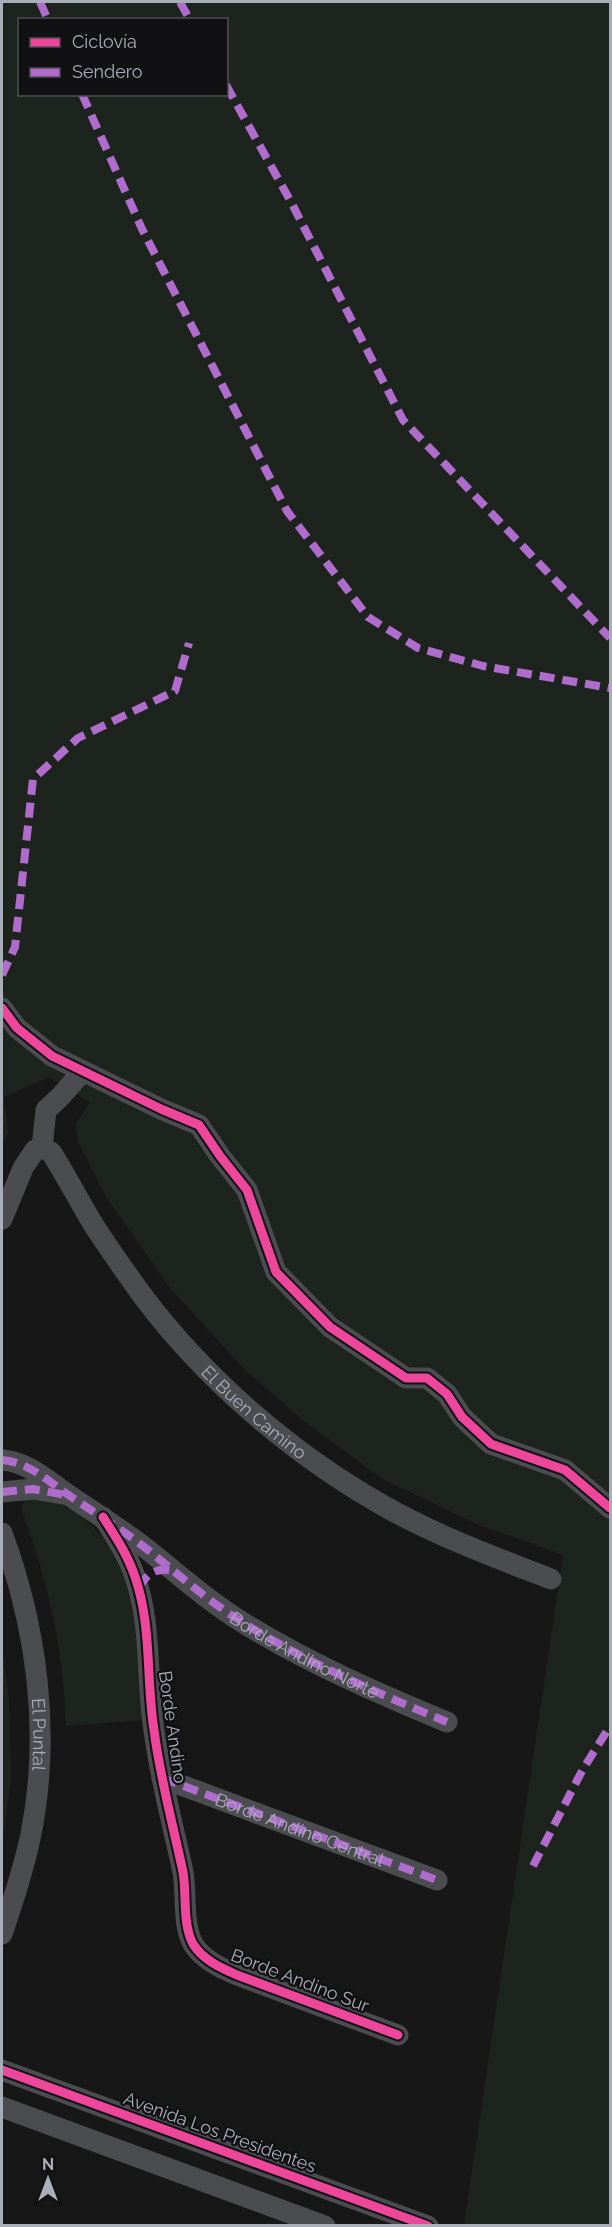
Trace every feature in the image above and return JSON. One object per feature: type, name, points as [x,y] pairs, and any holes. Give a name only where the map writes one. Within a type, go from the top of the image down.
[{"type":"street","points":[[2,1008],[17,1028],[52,1056],[199,1125],[247,1191],[276,1272],[330,1327],[406,1378],[427,1378],[447,1394],[462,1417],[491,1444],[565,1470],[610,1508]]},
{"type":"street","points":[[2,1219],[23,1168],[35,1150],[42,1148],[46,1110],[82,1071]]},
{"type":"street","name":"El Buen Camino","points":[[42,1148],[51,1152],[92,1223],[143,1297],[193,1354],[261,1419],[330,1472],[384,1506],[491,1557],[551,1579]]},
{"type":"street","points":[[2,1460],[35,1472],[55,1483],[70,1497]]},
{"type":"street","points":[[2,1492],[33,1489],[51,1491],[70,1497]]},
{"type":"street","name":"Borde Andino Norte","points":[[70,1497],[103,1517],[207,1599],[253,1629],[357,1682],[447,1722]]},
{"type":"street","name":"Borde Andino","points":[[103,1517],[122,1548],[139,1588],[143,1608],[150,1703],[162,1778],[184,1878],[188,1927],[195,1947]]},
{"type":"street","name":"El Puntal","points":[[2,1533],[21,1593],[31,1635],[40,1742],[38,1786],[31,1833],[16,1893],[2,1934]]},
{"type":"street","points":[[139,1588],[152,1572],[170,1570]]},
{"type":"street","name":"Borde Andino Central","points":[[162,1778],[437,1880]]},
{"type":"street","name":"Borde Andino Sur","points":[[195,1947],[216,1966],[398,2035]]},
{"type":"street","name":"Avenida Los Presidentes","points":[[2,2070],[428,2226]]},
{"type":"street","points":[[2,2107],[324,2225]]},
{"type":"shaded area","points":[[2,2],[610,2],[610,2225],[464,2225],[563,1555],[479,1525],[384,1480],[305,1422],[244,1369],[170,1288],[106,1197],[78,1141],[76,1124],[90,1102],[49,1077],[4,1097],[8,1133],[2,1148]]},
{"type":"shaded area","points":[[25,1500],[59,1503],[77,1513],[103,1538],[117,1560],[127,1585],[133,1611],[143,1720],[66,1726],[62,1669],[53,1616],[21,1509]]},
{"type":"shaded area","points":[[2,1645],[9,1699],[11,1780],[2,1843]]},
{"type":"marked path","points":[[40,2],[47,18]]},
{"type":"marked path","points":[[180,2],[189,18]]},
{"type":"marked path","points":[[228,89],[291,202],[403,420],[610,638]]},
{"type":"marked path","points":[[83,96],[142,229],[287,511],[368,617],[418,648],[483,666],[610,688]]},
{"type":"marked path","points":[[2,975],[15,947],[33,779],[78,738],[175,691],[189,643]]},
{"type":"marked path","points":[[2,1460],[22,1465],[40,1475],[139,1543],[217,1605],[266,1637],[342,1676],[447,1722]]},
{"type":"marked path","points":[[2,1492],[33,1489],[66,1495]]},
{"type":"marked path","points":[[139,1588],[151,1573],[170,1570]]},
{"type":"marked path","points":[[533,1866],[583,1769],[610,1726]]},
{"type":"marked path","points":[[162,1778],[437,1880]]},
{"type":"cycle path","points":[[2,1008],[17,1028],[52,1056],[199,1125],[247,1190],[276,1272],[330,1327],[406,1378],[427,1378],[447,1394],[462,1417],[491,1444],[565,1470],[610,1508]]},
{"type":"cycle path","points":[[103,1517],[129,1561],[140,1595],[144,1614],[157,1748],[183,1872],[187,1927],[193,1944],[207,1959],[231,1972],[398,2035]]},
{"type":"cycle path","points":[[2,2070],[428,2226]]}]
